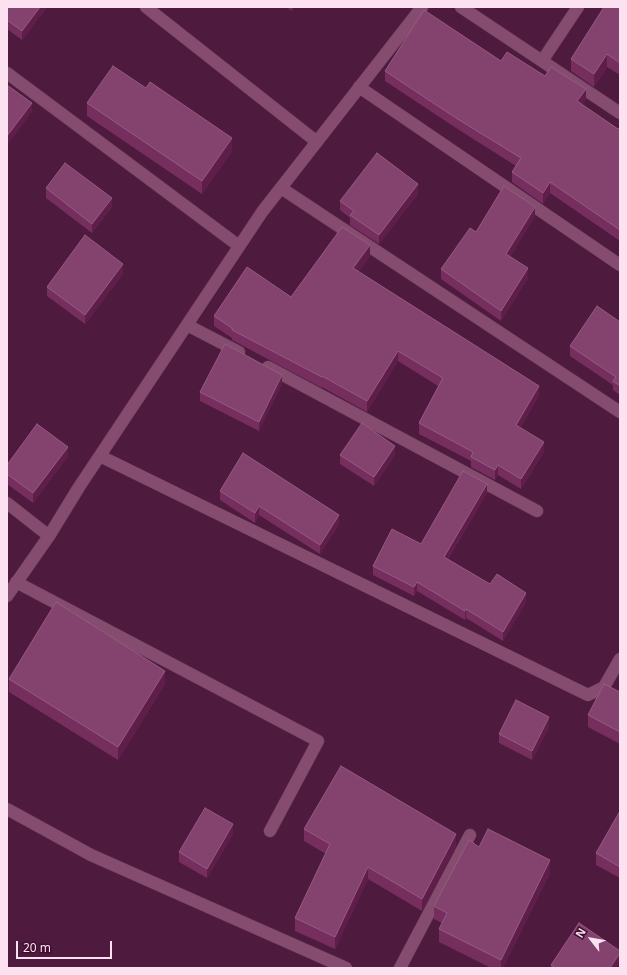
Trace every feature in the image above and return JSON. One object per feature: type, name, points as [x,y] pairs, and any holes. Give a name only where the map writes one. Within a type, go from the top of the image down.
[{"type":"street","points":[[146,7],[317,142]]},
{"type":"street","points":[[7,596],[49,536],[100,456],[262,212],[422,7]]},
{"type":"street","points":[[461,7],[620,113]]},
{"type":"street","points":[[542,61],[578,7]]},
{"type":"street","points":[[7,72],[239,246]]},
{"type":"street","points":[[359,87],[620,265]]},
{"type":"street","points":[[281,188],[620,412]]},
{"type":"street","points":[[188,325],[538,511]]},
{"type":"street","points":[[100,456],[588,695],[604,687],[620,659]]},
{"type":"street","points":[[7,502],[49,536]]},
{"type":"street","points":[[16,582],[318,741],[270,831]]},
{"type":"street","points":[[7,809],[91,856],[346,968]]},
{"type":"street","points":[[400,968],[470,835]]},
{"type":"building","points":[[7,7],[40,7],[22,31],[7,20]]},
{"type":"building","points":[[604,7],[620,7],[620,63],[607,54],[594,74],[571,59]]},
{"type":"building","points":[[424,10],[501,61],[507,52],[545,76],[551,67],[586,89],[577,101],[618,129],[620,127],[620,230],[550,182],[543,193],[512,172],[521,158],[456,118],[385,71]]},
{"type":"building","points":[[113,66],[146,88],[150,82],[232,138],[202,181],[87,103]]},
{"type":"building","points":[[7,85],[32,103],[7,136]]},
{"type":"building","points":[[377,153],[418,184],[379,235],[350,215],[354,211],[340,201]]},
{"type":"building","points":[[65,163],[112,198],[92,224],[46,188]]},
{"type":"building","points":[[504,186],[535,207],[506,254],[528,268],[501,311],[441,269],[470,228],[476,232]]},
{"type":"building","points":[[342,227],[370,245],[353,268],[539,386],[516,425],[544,442],[521,479],[498,465],[495,470],[471,457],[473,452],[419,423],[443,378],[398,351],[367,401],[232,330],[232,328],[214,316],[247,267],[291,297]]},
{"type":"building","points":[[85,235],[123,264],[85,315],[47,287]]},
{"type":"building","points":[[597,306],[620,322],[620,386],[613,381],[616,377],[570,346]]},
{"type":"building","points":[[225,344],[282,375],[259,422],[200,392]]},
{"type":"building","points":[[362,423],[395,446],[374,477],[340,455]]},
{"type":"building","points":[[37,424],[68,447],[33,493],[7,474],[7,465]]},
{"type":"building","points":[[243,453],[339,515],[320,545],[259,506],[255,513],[220,491]]},
{"type":"building","points":[[463,471],[487,484],[444,557],[490,584],[497,574],[526,593],[503,632],[466,609],[465,611],[417,582],[414,587],[373,566],[392,529],[421,544]]},
{"type":"building","points":[[56,602],[165,671],[118,747],[9,679]]},
{"type":"building","points":[[604,684],[620,692],[620,732],[588,715]]},
{"type":"building","points":[[516,700],[549,717],[532,751],[499,734]]},
{"type":"building","points":[[341,766],[456,834],[422,899],[368,867],[335,937],[295,918],[330,844],[304,829]]},
{"type":"building","points":[[205,808],[233,824],[207,869],[179,852]]},
{"type":"building","points":[[620,811],[620,867],[596,853]]},
{"type":"building","points":[[488,829],[550,860],[501,960],[439,929],[447,913],[434,906],[469,840],[479,847]]},
{"type":"building","points":[[579,923],[620,951],[610,968],[556,968],[551,965]]}]
